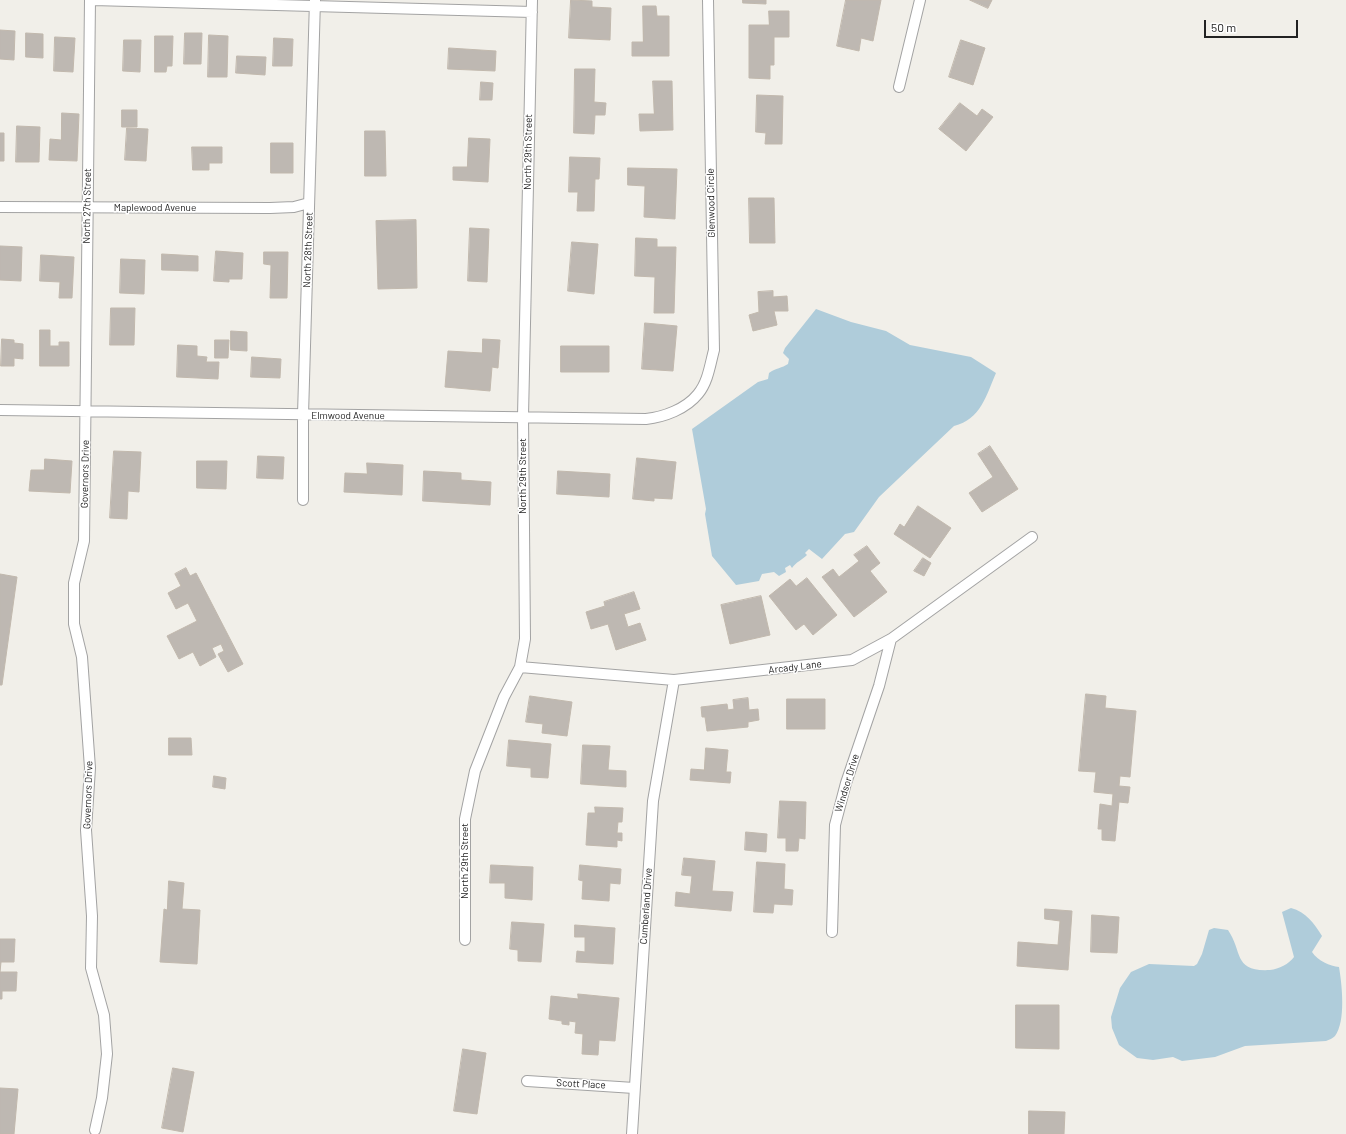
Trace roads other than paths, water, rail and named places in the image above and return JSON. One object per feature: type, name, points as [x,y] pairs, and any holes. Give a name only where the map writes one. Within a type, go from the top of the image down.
[{"type":"street","name":"North 27th Street","points":[[86,412],[90,0]]},
{"type":"street","points":[[93,0],[315,2],[532,12]]},
{"type":"street","name":"North 29th Street","points":[[465,940],[465,819],[476,771],[504,697],[520,667],[525,639],[523,416],[532,0]]},
{"type":"street","name":"Glenwood Circle","points":[[691,400],[698,394],[708,375],[714,350],[708,0]]},
{"type":"street","points":[[899,87],[920,0]]},
{"type":"street","name":"North 28th Street","points":[[303,500],[303,415],[315,2]]},
{"type":"street","name":"Maplewood Avenue","points":[[0,207],[270,208],[294,207],[309,203]]},
{"type":"street","name":"Elmwood Avenue","points":[[0,410],[303,415],[523,416],[646,419],[662,417],[691,400]]},
{"type":"street","name":"Governors Drive","points":[[86,412],[84,541],[74,583],[74,624],[82,657],[90,768],[86,830],[92,916],[91,968],[104,1015],[107,1054],[102,1098],[95,1130]]},
{"type":"street","name":"Arcady Lane","points":[[520,667],[674,680],[852,660],[891,639],[1032,537]]},
{"type":"street","name":"Windsor Drive","points":[[832,932],[835,825],[846,783],[879,686],[891,639]]},
{"type":"street","name":"Cumberland Drive","points":[[632,1134],[653,801],[674,680]]},
{"type":"street","name":"Scott Place","points":[[528,1081],[634,1088]]},
{"type":"water","points":[[816,309],[851,322],[886,331],[910,345],[971,357],[996,373],[977,412],[963,423],[954,426],[879,497],[854,532],[845,534],[822,559],[809,549],[805,553],[807,555],[805,557],[792,568],[790,565],[785,568],[786,572],[779,576],[774,572],[762,574],[759,581],[736,585],[712,556],[705,514],[706,509],[692,429],[758,382],[768,379],[769,373],[788,364],[789,359],[783,353],[785,348]]},
{"type":"water","points":[[1291,908],[1305,915],[1322,936],[1312,952],[1317,958],[1324,962],[1332,966],[1339,967],[1342,993],[1342,1012],[1341,1021],[1334,1037],[1326,1041],[1245,1046],[1215,1057],[1182,1061],[1173,1057],[1153,1060],[1137,1058],[1119,1045],[1112,1028],[1111,1017],[1120,988],[1131,972],[1149,964],[1194,966],[1197,964],[1202,954],[1209,930],[1214,928],[1228,930],[1233,938],[1241,959],[1244,964],[1250,968],[1270,970],[1280,967],[1287,964],[1294,957],[1282,912]]}]
